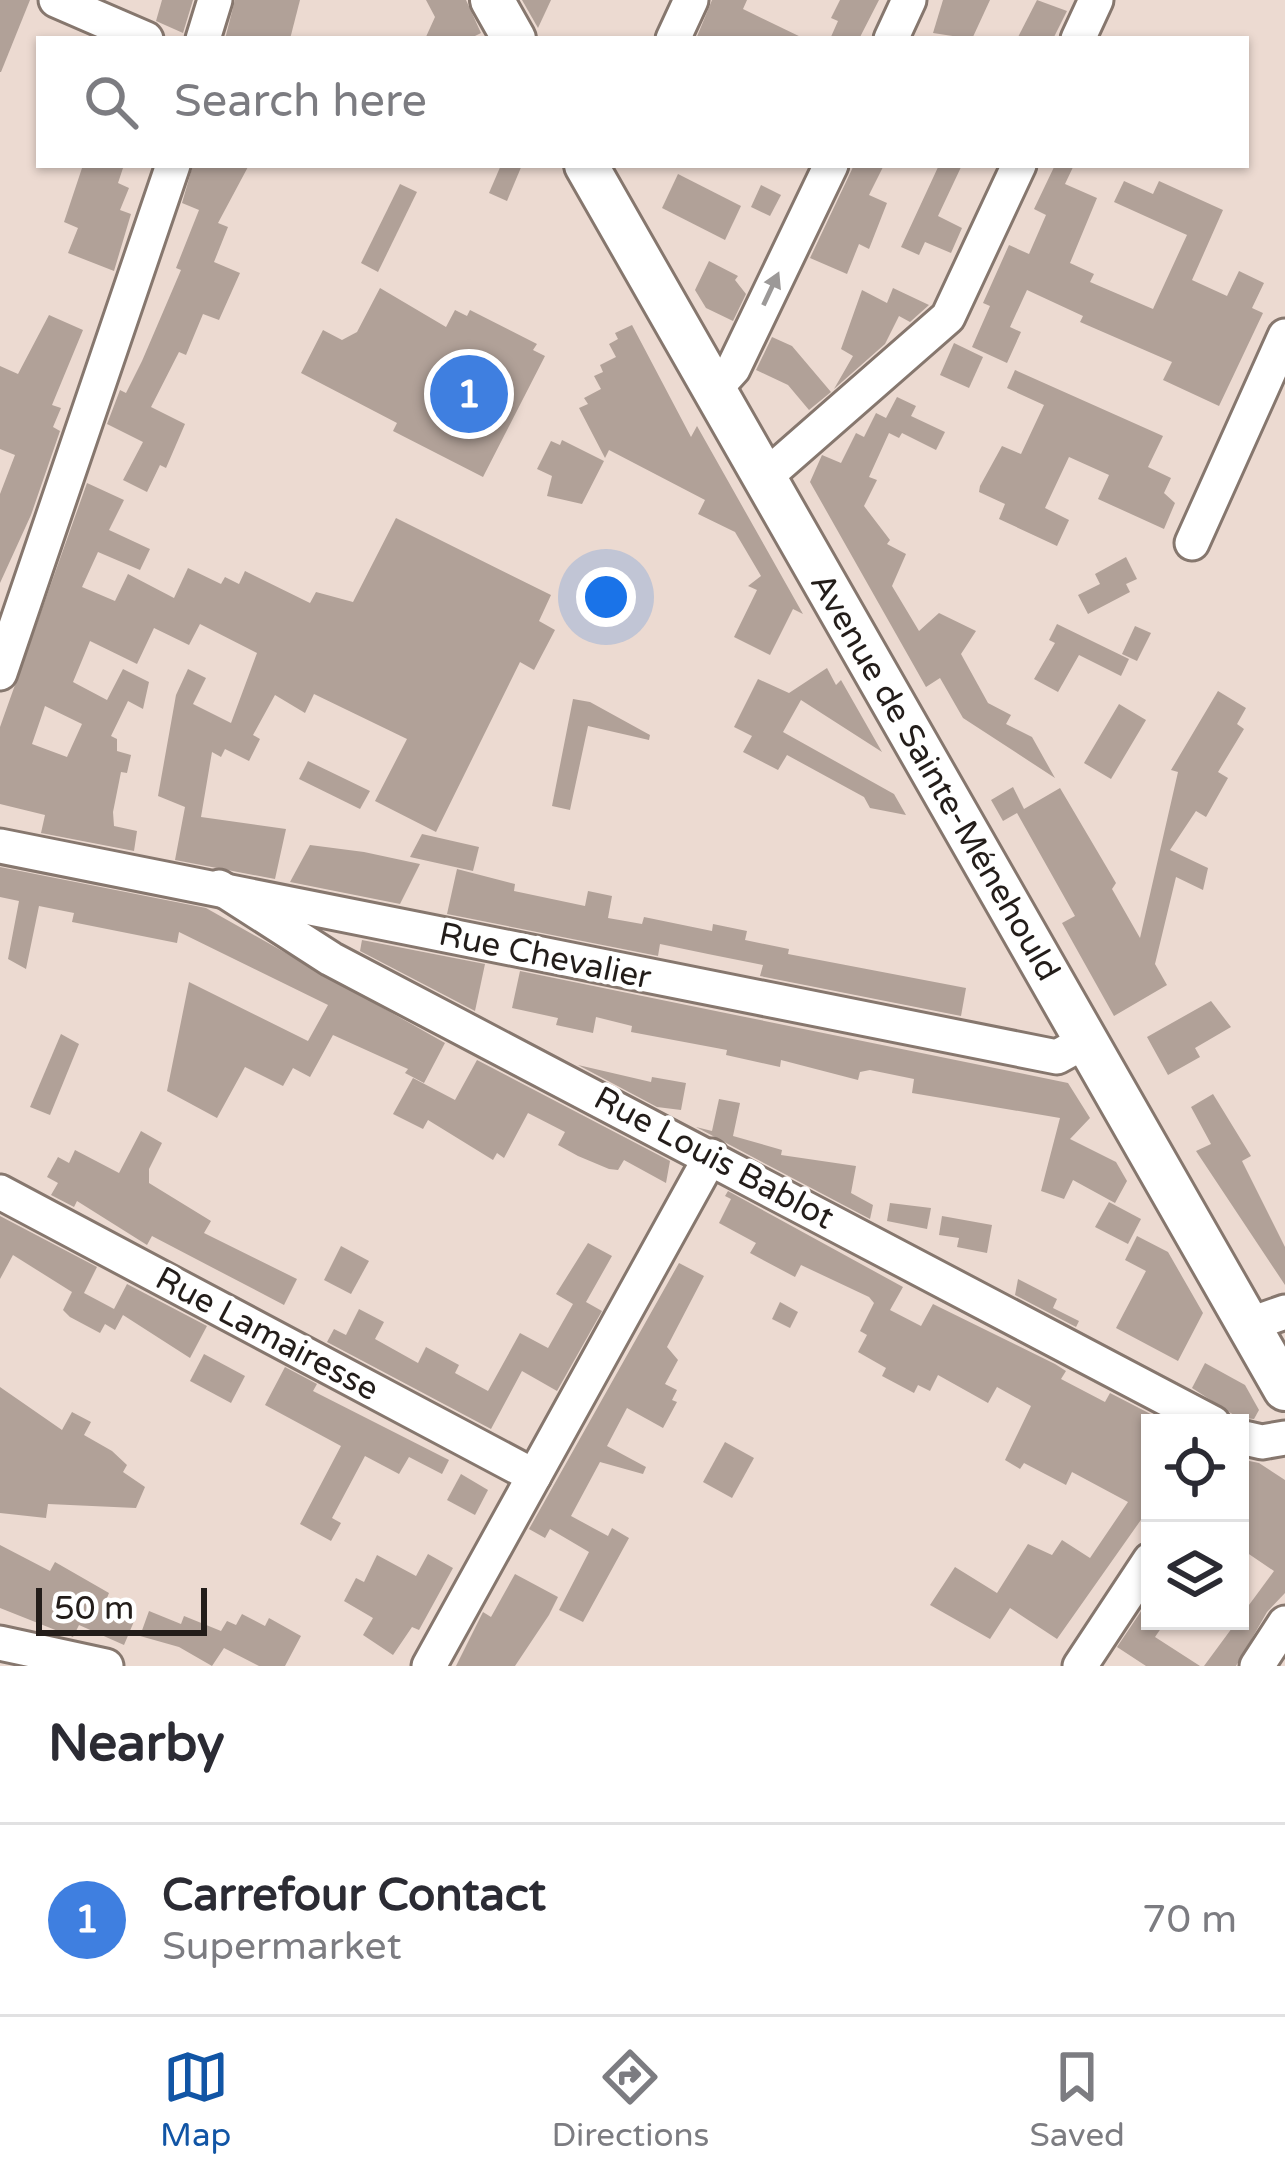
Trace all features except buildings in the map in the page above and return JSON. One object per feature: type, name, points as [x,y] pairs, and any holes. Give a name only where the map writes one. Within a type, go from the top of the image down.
[{"type":"main road","points":[[492,0],[512,36]]},
{"type":"main road","name":"Avenue de Sainte-Ménehould","points":[[595,168],[714,390],[1086,1041],[1267,1318],[1284,1385]]},
{"type":"street","points":[[56,0],[139,36]]},
{"type":"street","points":[[204,36],[214,0]]},
{"type":"street","points":[[674,36],[691,0]]},
{"type":"street","points":[[892,36],[909,0]]},
{"type":"street","points":[[1079,36],[1096,0]]},
{"type":"street","points":[[0,673],[172,168]]},
{"type":"street","points":[[714,390],[734,369],[830,168]]},
{"type":"street","points":[[764,478],[948,316],[1018,168]]},
{"type":"street","points":[[1192,543],[1285,336]]},
{"type":"street","name":"Rue Chevalier","points":[[0,846],[1057,1057],[1086,1041]]},
{"type":"street","name":"Rue Louis Bablot","points":[[219,887],[331,959],[1196,1414]]},
{"type":"street","points":[[429,1666],[711,1156]]},
{"type":"street","name":"Rue Lamairesse","points":[[0,1192],[534,1476]]},
{"type":"street","points":[[1249,1439],[1285,1438]]},
{"type":"street","points":[[1080,1666],[1141,1574]]},
{"type":"street","points":[[1257,1666],[1285,1623]]},
{"type":"street","points":[[0,1642],[106,1666]]},
{"type":"place","name":"Carrefour Contact","points":[[469,394]]}]
